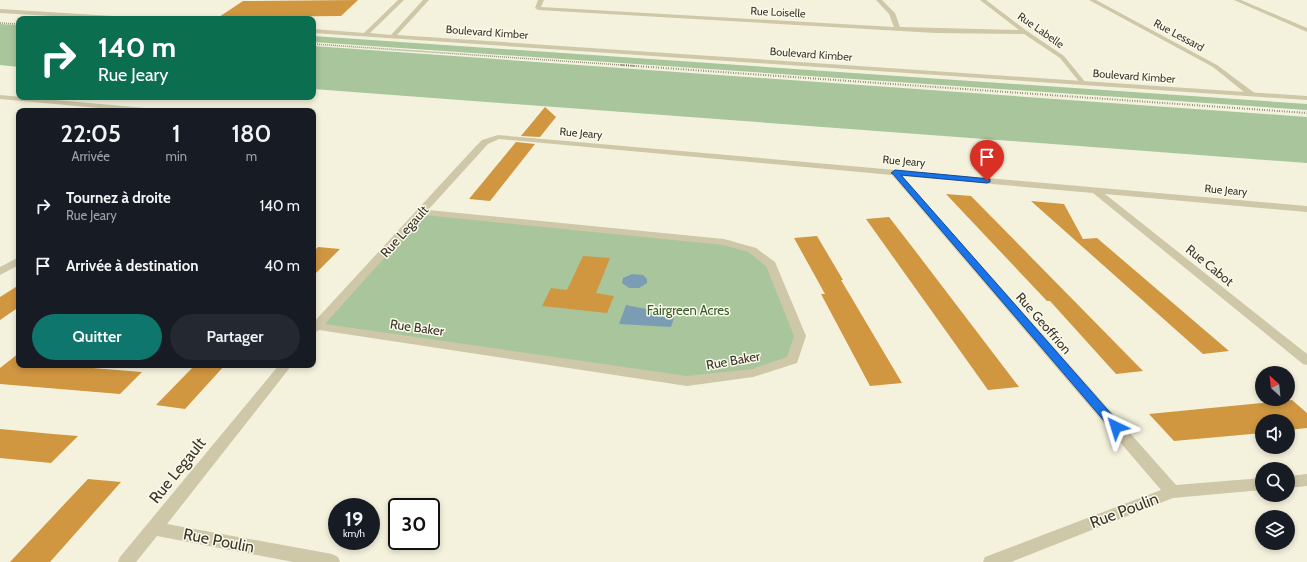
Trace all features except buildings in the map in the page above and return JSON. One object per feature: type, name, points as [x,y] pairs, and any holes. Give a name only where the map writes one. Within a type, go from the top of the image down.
[{"type":"street","points":[[366,34],[402,0]]},
{"type":"street","points":[[393,36],[426,0]]},
{"type":"street","name":"Rue Loiselle","points":[[541,0],[538,8],[936,31],[1025,32]]},
{"type":"street","points":[[879,0],[892,13],[896,28]]},
{"type":"street","name":"Rue Labelle","points":[[983,0],[1025,32],[1062,57],[1083,83]]},
{"type":"street","name":"Rue Lessard","points":[[1092,0],[1215,66],[1252,94]]},
{"type":"street","points":[[1237,0],[1307,30]]},
{"type":"street","points":[[0,11],[81,16]]},
{"type":"street","name":"Boulevard Kimber","points":[[316,31],[1307,98]]},
{"type":"street","points":[[0,97],[16,98]]},
{"type":"street","points":[[33,100],[123,108]]},
{"type":"street","name":"Rue Jeary","points":[[498,137],[1307,209]]},
{"type":"street","name":"Rue Legault","points":[[316,326],[485,142],[498,137]]},
{"type":"street","name":"Rue Geoffrion","points":[[895,173],[1172,492]]},
{"type":"street","name":"Rue Cabot","points":[[1095,190],[1307,361]]},
{"type":"street","name":"Rue Baker","points":[[316,328],[687,381],[753,373],[793,360],[800,336],[771,264],[752,250],[724,242],[420,212]]},
{"type":"street","points":[[0,272],[16,262]]},
{"type":"street","name":"Rue Legault","points":[[126,562],[284,368]]},
{"type":"street","points":[[1295,481],[1307,480]]},
{"type":"street","name":"Rue Poulin","points":[[991,562],[1172,492],[1255,485]]},
{"type":"street","name":"Rue Poulin","points":[[153,528],[332,562]]},
{"type":"green space","points":[[0,24],[16,25],[16,67],[0,65]]},
{"type":"green space","points":[[316,36],[1307,104],[1307,110],[316,42]]},
{"type":"green space","points":[[316,46],[1307,117],[1307,163],[316,89]]},
{"type":"green space","name":"Fairgreen Acres","points":[[420,212],[724,242],[752,250],[771,264],[800,336],[793,360],[753,373],[687,381],[316,326]]},
{"type":"water","points":[[632,274],[643,275],[647,279],[647,283],[639,288],[629,288],[622,283],[623,278]]},
{"type":"water","points":[[626,305],[675,315],[671,327],[619,324]]},
{"type":"railway","points":[[0,23],[16,24]]},
{"type":"railway","points":[[316,44],[636,66]]},
{"type":"railway","points":[[621,65],[1307,113]]},
{"type":"route","points":[[987,181],[895,173],[1116,427]]}]
